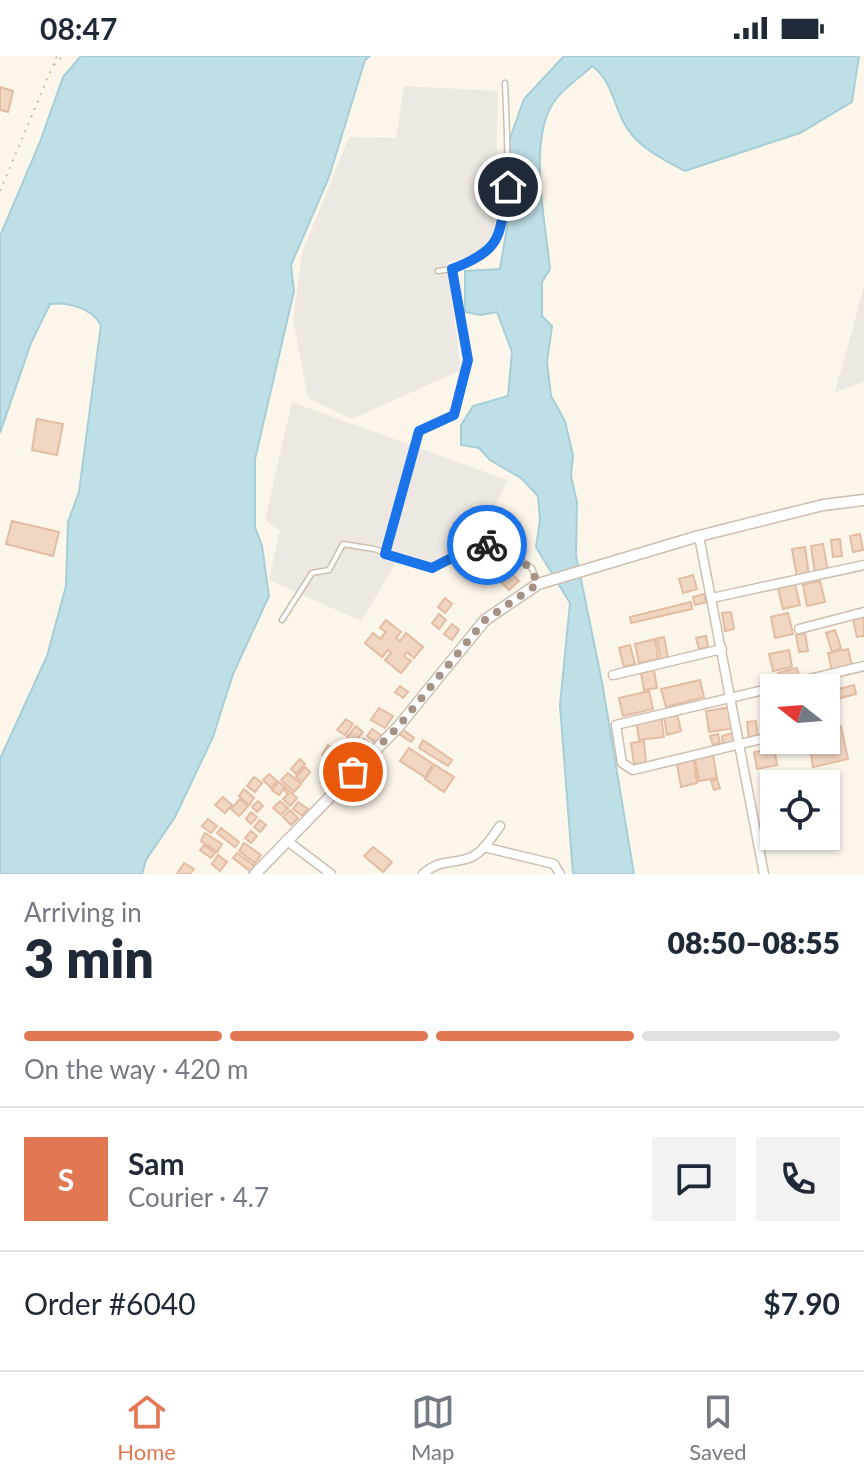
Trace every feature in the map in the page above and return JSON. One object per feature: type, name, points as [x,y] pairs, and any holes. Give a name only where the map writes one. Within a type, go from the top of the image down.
[{"type":"street","points":[[255,874],[398,727],[485,620],[538,584],[699,536],[823,505],[864,500]]},
{"type":"street","points":[[699,536],[764,874]]},
{"type":"street","points":[[712,598],[864,565]]},
{"type":"street","points":[[799,629],[864,612]]},
{"type":"street","points":[[613,675],[722,649]]},
{"type":"street","points":[[760,739],[633,770],[622,763],[616,725],[864,666]]},
{"type":"street","points":[[423,874],[441,861],[466,860],[484,847],[500,826]]},
{"type":"street","points":[[286,840],[331,874]]},
{"type":"street","points":[[484,847],[554,864],[560,874]]},
{"type":"lane","points":[[438,271],[483,257],[494,246],[508,187],[505,83]]},
{"type":"lane","points":[[385,554],[419,431],[454,415],[463,384],[468,360],[452,269]]},
{"type":"lane","points":[[282,620],[312,573],[329,570],[343,544],[432,568],[471,548],[497,545],[532,568],[538,584]]},
{"type":"path","points":[[0,191],[57,56]]},
{"type":"path","points":[[53,66],[63,56]]},
{"type":"shaded area","points":[[404,86],[498,91],[495,228],[481,252],[447,263],[461,370],[352,419],[308,398],[293,320],[302,253],[349,137],[396,138]]},
{"type":"shaded area","points":[[864,287],[864,382],[835,392]]},
{"type":"shaded area","points":[[292,402],[507,480],[482,537],[434,562],[396,563],[361,621],[269,580],[280,531],[265,520]]},
{"type":"water","points":[[81,56],[370,56],[365,60],[329,177],[291,265],[294,291],[255,459],[255,527],[262,546],[269,596],[233,674],[213,737],[175,817],[146,860],[142,874],[0,874],[0,759],[47,656],[66,586],[68,522],[79,492],[101,325],[92,314],[79,307],[50,304],[31,343],[0,433],[0,236],[40,142],[63,77]]},
{"type":"water","points":[[564,56],[859,56],[852,102],[800,133],[685,171],[633,136],[606,81],[592,66],[556,99],[547,115],[542,135],[540,181],[550,269],[542,282],[542,316],[552,326],[547,362],[551,396],[565,421],[573,455],[571,476],[577,502],[576,555],[602,682],[634,874],[573,874],[560,705],[570,603],[536,547],[540,521],[538,496],[521,478],[490,460],[479,448],[461,445],[461,425],[473,406],[508,396],[512,352],[497,312],[481,315],[465,312],[465,271],[500,269],[513,191],[507,147],[524,99]]},
{"type":"building","points":[[0,87],[13,91],[8,112],[0,110]]},
{"type":"building","points":[[37,419],[63,424],[57,455],[32,450]]},
{"type":"building","points":[[12,521],[59,532],[53,556],[6,544]]},
{"type":"building","points":[[860,534],[863,550],[853,552],[850,536]]},
{"type":"building","points":[[840,539],[842,556],[833,557],[831,540]]},
{"type":"building","points":[[823,544],[828,572],[815,574],[811,546]]},
{"type":"building","points":[[805,547],[809,575],[797,577],[792,549]]},
{"type":"building","points":[[512,574],[519,581],[509,590],[502,583]]},
{"type":"building","points":[[693,575],[697,589],[683,593],[679,579]]},
{"type":"building","points":[[820,581],[825,602],[807,606],[803,585]]},
{"type":"building","points":[[795,584],[800,605],[783,609],[778,589]]},
{"type":"building","points":[[704,594],[706,602],[695,605],[693,597]]},
{"type":"building","points":[[445,598],[452,604],[445,613],[438,607]]},
{"type":"building","points":[[691,602],[692,609],[631,623],[630,617]]},
{"type":"building","points":[[731,612],[734,629],[725,631],[722,613]]},
{"type":"building","points":[[788,613],[793,634],[775,638],[771,617]]},
{"type":"building","points":[[439,614],[446,620],[439,629],[432,623]]},
{"type":"building","points":[[864,617],[864,636],[857,637],[853,620]]},
{"type":"building","points":[[386,620],[401,632],[396,638],[400,641],[406,633],[423,647],[414,658],[407,652],[404,656],[411,661],[401,673],[385,660],[391,653],[388,650],[382,657],[365,643],[373,633],[380,639],[386,632],[380,628]]},
{"type":"building","points":[[452,624],[459,630],[452,640],[444,634]]},
{"type":"building","points":[[835,630],[841,648],[832,652],[826,633]]},
{"type":"building","points":[[805,633],[808,651],[799,652],[796,635]]},
{"type":"building","points":[[706,636],[708,647],[699,649],[696,638]]},
{"type":"building","points":[[664,637],[668,658],[661,660],[657,638]]},
{"type":"building","points":[[655,639],[658,659],[639,663],[635,644]]},
{"type":"building","points":[[630,645],[635,664],[624,667],[619,648]]},
{"type":"building","points":[[848,649],[852,666],[832,671],[828,653]]},
{"type":"building","points":[[789,650],[792,667],[773,671],[769,654]]},
{"type":"building","points":[[797,668],[798,674],[778,674]]},
{"type":"building","points":[[654,670],[657,688],[644,690],[641,673]]},
{"type":"building","points":[[700,680],[704,697],[666,707],[661,689]]},
{"type":"building","points":[[854,685],[856,694],[840,698],[840,689]]},
{"type":"building","points":[[400,686],[408,692],[403,698],[395,692]]},
{"type":"building","points":[[649,691],[653,709],[623,716],[619,698]]},
{"type":"building","points":[[731,707],[734,728],[709,732],[706,711]]},
{"type":"building","points":[[379,708],[393,716],[385,728],[371,720]]},
{"type":"building","points":[[677,714],[681,731],[667,735],[664,717]]},
{"type":"building","points":[[661,716],[664,737],[639,740],[636,719]]},
{"type":"building","points":[[346,719],[353,724],[345,735],[337,730]]},
{"type":"building","points":[[756,721],[758,738],[749,740],[747,722]]},
{"type":"building","points":[[356,726],[363,732],[354,743],[347,737]]},
{"type":"building","points":[[840,726],[848,759],[813,767],[811,754],[840,754]]},
{"type":"building","points":[[372,729],[382,736],[376,743],[367,736]]},
{"type":"building","points":[[402,729],[414,738],[411,742],[399,734]]},
{"type":"building","points":[[733,733],[735,741],[723,744],[722,736]]},
{"type":"building","points":[[718,734],[720,743],[713,745],[710,736]]},
{"type":"building","points":[[364,739],[373,746],[367,753],[358,746]]},
{"type":"building","points":[[423,740],[452,760],[448,766],[419,748]]},
{"type":"building","points":[[343,741],[361,757],[353,766],[343,757],[348,752],[340,745]]},
{"type":"building","points":[[644,741],[646,763],[634,764],[631,743]]},
{"type":"building","points":[[328,745],[336,750],[329,760],[322,755]]},
{"type":"building","points":[[409,748],[433,764],[425,777],[400,761]]},
{"type":"building","points":[[754,752],[775,754],[777,765],[757,769]]},
{"type":"building","points":[[713,755],[717,778],[699,781],[695,759]]},
{"type":"building","points":[[300,759],[305,764],[296,774],[291,769]]},
{"type":"building","points":[[694,760],[697,783],[681,787],[677,764]]},
{"type":"building","points":[[335,762],[345,769],[339,776],[330,769]]},
{"type":"building","points":[[435,765],[454,777],[444,792],[425,779]]},
{"type":"building","points":[[305,767],[310,772],[302,782],[296,777]]},
{"type":"building","points":[[288,773],[301,784],[294,792],[281,780]]},
{"type":"building","points":[[269,774],[277,781],[271,788],[263,780]]},
{"type":"building","points":[[254,777],[262,783],[255,792],[247,786]]},
{"type":"building","points":[[717,779],[720,788],[714,790],[711,781]]},
{"type":"building","points":[[279,782],[285,787],[279,795],[272,790]]},
{"type":"building","points":[[286,788],[297,798],[290,806],[283,799],[288,794],[284,790]]},
{"type":"building","points":[[244,789],[254,798],[249,805],[239,796]]},
{"type":"building","points":[[223,797],[232,805],[225,813],[215,805]]},
{"type":"building","points":[[240,799],[248,806],[239,816],[231,809]]},
{"type":"building","points":[[258,801],[263,806],[257,812],[252,807]]},
{"type":"building","points":[[280,801],[288,808],[281,815],[273,808]]},
{"type":"building","points":[[298,802],[308,809],[302,816],[293,809]]},
{"type":"building","points":[[290,810],[298,818],[291,825],[283,817]]},
{"type":"building","points":[[251,812],[257,817],[251,824],[246,819]]},
{"type":"building","points":[[208,819],[217,826],[211,833],[202,826]]},
{"type":"building","points":[[260,820],[266,825],[260,832],[254,827]]},
{"type":"building","points":[[221,828],[239,842],[235,847],[217,833]]},
{"type":"building","points":[[251,831],[257,836],[251,843],[245,838]]},
{"type":"building","points":[[205,833],[222,844],[217,852],[201,841]]},
{"type":"building","points":[[244,843],[261,855],[255,863],[239,851]]},
{"type":"building","points":[[204,845],[215,853],[211,858],[200,850]]},
{"type":"building","points":[[373,847],[392,862],[383,872],[364,856]]},
{"type":"building","points":[[237,853],[255,866],[251,872],[233,858]]},
{"type":"building","points":[[218,855],[227,862],[220,871],[212,864]]},
{"type":"building","points":[[184,863],[194,869],[190,874],[177,874]]},
{"type":"way so far","points":[[353,772],[398,727],[485,620],[538,584],[532,568],[497,545],[487,545]]},
{"type":"route","points":[[487,545],[471,548],[436,568],[385,554],[419,431],[454,415],[463,384],[468,360],[452,269],[483,257],[494,246],[508,187]]}]
